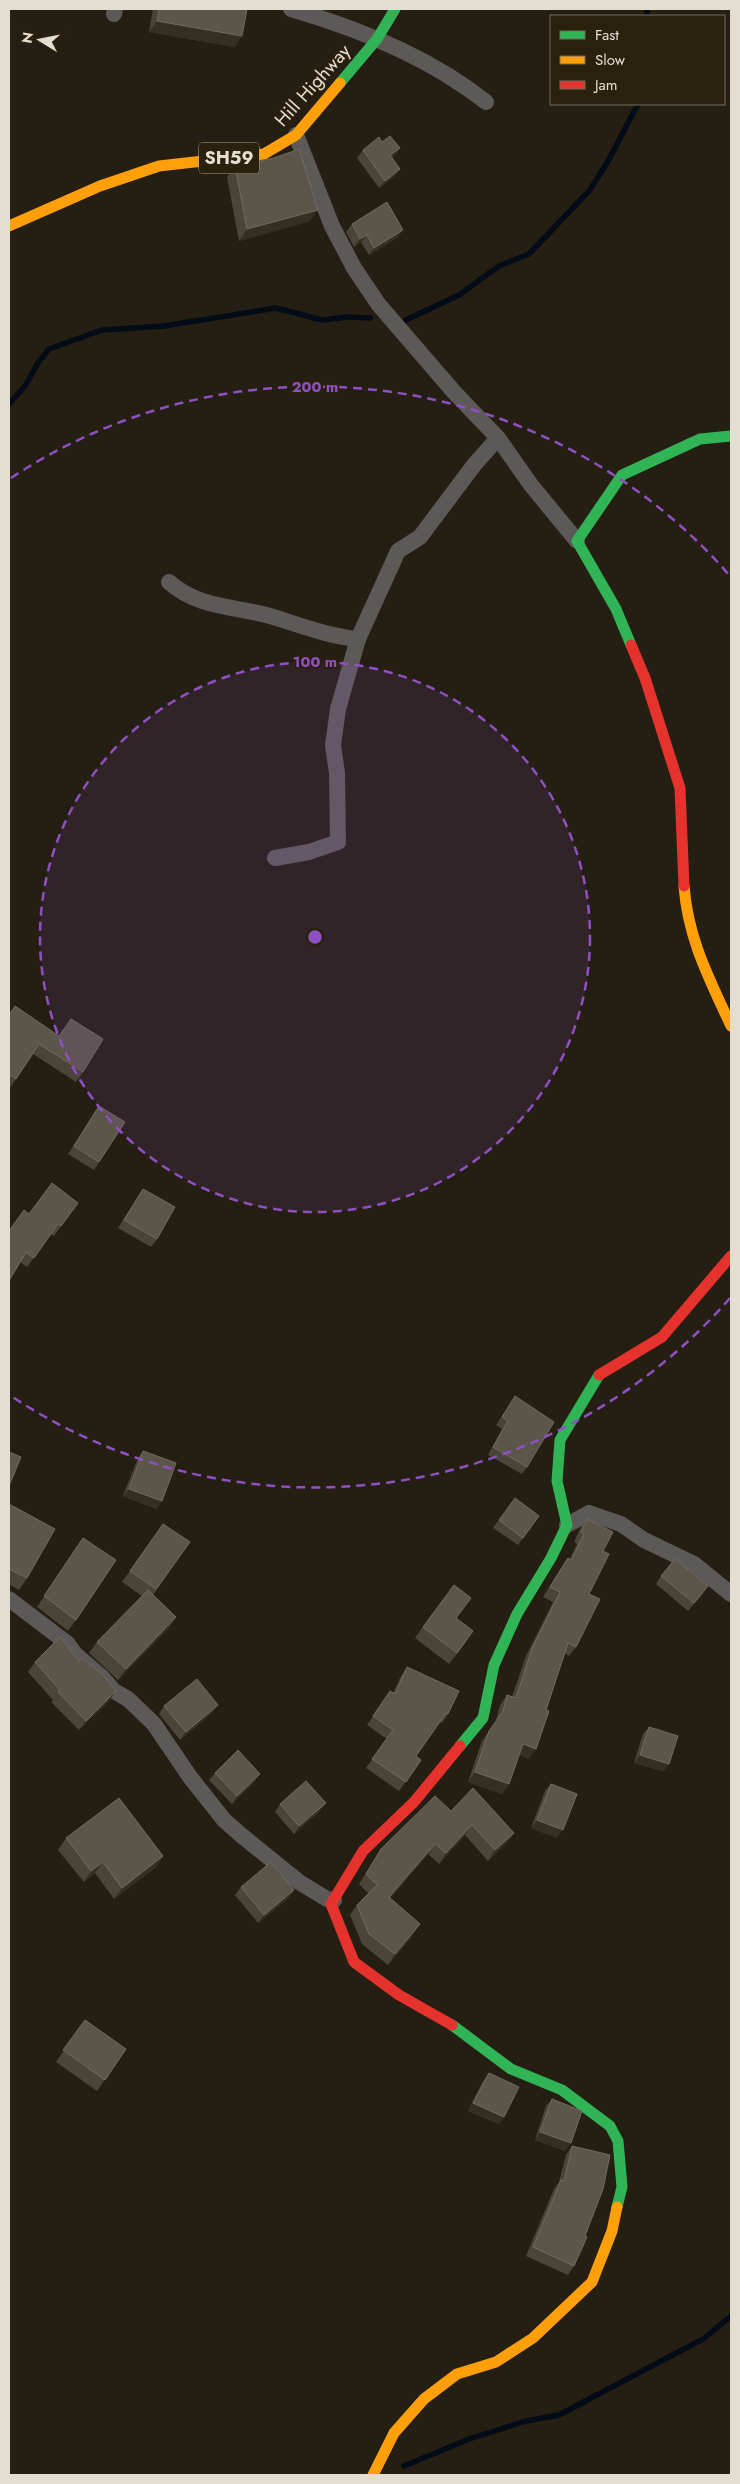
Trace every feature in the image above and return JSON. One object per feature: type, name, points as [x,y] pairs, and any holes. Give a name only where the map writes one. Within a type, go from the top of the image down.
[{"type":"main road","name":"Hill Highway","points":[[9,226],[100,186],[159,166],[264,154],[296,135],[377,39],[395,9]]},
{"type":"main road","points":[[731,436],[700,439],[622,475],[577,540],[616,609],[645,678],[680,788],[686,915],[698,954],[731,1026]]},
{"type":"main road","points":[[373,2475],[394,2433],[424,2399],[457,2374],[496,2362],[533,2338],[592,2282],[612,2231],[622,2187],[618,2141],[610,2126],[562,2090],[511,2069],[456,2027],[399,1996],[354,1962],[331,1904],[363,1851],[414,1802],[484,1718],[494,1665],[518,1614],[551,1558],[567,1525],[557,1481],[560,1440],[597,1376],[662,1338],[731,1256]]},
{"type":"street","points":[[291,9],[329,20],[377,39],[441,70],[486,102]]},
{"type":"street","points":[[296,135],[332,226],[364,283],[379,305],[454,392],[498,438],[530,485],[577,540]]},
{"type":"street","points":[[275,858],[309,852],[338,842],[337,773],[333,745],[338,709],[358,640],[398,551],[420,537],[474,465],[498,438]]},
{"type":"street","points":[[169,582],[179,591],[205,602],[310,627],[330,636],[358,640]]},
{"type":"street","points":[[567,1525],[589,1513],[621,1524],[644,1540],[694,1564],[731,1594]]},
{"type":"street","points":[[9,1600],[67,1643],[75,1654],[102,1677],[114,1691],[128,1699],[154,1724],[190,1777],[224,1820],[307,1888],[327,1899],[334,1900]]},
{"type":"building","points":[[159,9],[247,9],[242,36],[157,21]]},
{"type":"building","points":[[390,136],[400,148],[390,155],[400,169],[385,181],[363,150],[379,137],[382,142]]},
{"type":"building","points":[[299,149],[318,210],[247,229],[235,166],[274,158]]},
{"type":"building","points":[[387,202],[403,230],[374,248],[367,235],[360,239],[352,224]]},
{"type":"building","points":[[15,1006],[59,1036],[71,1019],[103,1039],[83,1072],[39,1044],[16,1079],[9,1074],[9,1015]]},
{"type":"building","points":[[99,1106],[125,1122],[99,1162],[74,1146]]},
{"type":"building","points":[[52,1183],[78,1203],[61,1226],[58,1224],[34,1258],[26,1252],[9,1281],[9,1231],[24,1210],[29,1214]]},
{"type":"building","points":[[143,1189],[175,1207],[157,1239],[124,1220]]},
{"type":"building","points":[[515,1396],[554,1422],[527,1467],[493,1447],[508,1421],[502,1417]]},
{"type":"building","points":[[143,1451],[176,1463],[162,1501],[129,1489]]},
{"type":"building","points":[[9,1452],[21,1457],[9,1486]]},
{"type":"building","points":[[515,1498],[539,1516],[523,1538],[499,1520]]},
{"type":"building","points":[[9,1504],[55,1529],[27,1578],[9,1569]]},
{"type":"building","points":[[587,1519],[613,1532],[603,1551],[609,1554],[589,1594],[600,1599],[576,1647],[568,1643],[546,1710],[549,1711],[536,1749],[523,1744],[509,1784],[475,1772],[489,1731],[503,1711],[507,1695],[516,1698],[533,1646],[560,1592],[550,1587],[568,1558],[571,1560],[584,1534],[581,1532]]},
{"type":"building","points":[[163,1524],[190,1542],[156,1589],[130,1571]]},
{"type":"building","points":[[83,1538],[116,1560],[76,1620],[44,1596]]},
{"type":"building","points":[[675,1559],[708,1586],[694,1603],[661,1576]]},
{"type":"building","points":[[454,1585],[471,1598],[456,1618],[473,1631],[457,1653],[423,1627]]},
{"type":"building","points":[[148,1590],[176,1617],[126,1669],[97,1642]]},
{"type":"building","points":[[60,1637],[79,1661],[82,1658],[102,1674],[116,1691],[86,1721],[58,1692],[60,1690],[35,1662]]},
{"type":"building","points":[[407,1667],[459,1691],[448,1714],[446,1713],[416,1756],[421,1760],[406,1782],[372,1759],[393,1730],[373,1716],[390,1691],[395,1694]]},
{"type":"building","points":[[197,1679],[218,1705],[186,1732],[164,1706]]},
{"type":"building","points":[[649,1727],[678,1736],[669,1764],[640,1755]]},
{"type":"building","points":[[238,1750],[260,1774],[237,1796],[215,1773]]},
{"type":"building","points":[[306,1781],[326,1803],[299,1826],[280,1804]]},
{"type":"building","points":[[551,1784],[577,1794],[563,1830],[537,1820]]},
{"type":"building","points":[[473,1788],[514,1833],[495,1850],[472,1825],[446,1853],[435,1844],[389,1897],[420,1924],[395,1954],[369,1934],[357,1905],[377,1885],[366,1874],[381,1849],[435,1796],[451,1811]]},
{"type":"building","points":[[119,1798],[163,1856],[122,1888],[103,1862],[91,1871],[66,1838]]},
{"type":"building","points":[[271,1862],[294,1890],[264,1915],[241,1887]]},
{"type":"building","points":[[85,2020],[126,2049],[105,2080],[63,2050]]},
{"type":"building","points":[[489,2073],[519,2087],[504,2117],[473,2103]]},
{"type":"building","points":[[552,2099],[582,2111],[571,2143],[540,2132]]},
{"type":"building","points":[[572,2146],[610,2155],[603,2189],[585,2236],[587,2237],[574,2266],[533,2247],[561,2180],[564,2181]]},
{"type":"waterway","points":[[647,9],[647,15]]},
{"type":"waterway","points":[[406,320],[459,295],[499,266],[529,254],[590,190],[607,163],[637,105]]},
{"type":"waterway","points":[[9,404],[25,386],[38,363],[49,349],[102,330],[164,326],[276,308],[322,320],[348,317],[370,318]]},
{"type":"waterway","points":[[404,2466],[469,2439],[526,2421],[559,2415],[703,2339],[731,2316]]},
{"type":"traffic: fast","points":[[340,83],[377,39],[395,9]]},
{"type":"traffic: fast","points":[[631,645],[616,609],[577,541],[622,475],[700,439],[731,436]]},
{"type":"traffic: fast","points":[[460,1746],[483,1718],[494,1665],[517,1614],[551,1558],[567,1525],[557,1481],[560,1440],[599,1375]]},
{"type":"traffic: fast","points":[[452,2025],[511,2069],[562,2090],[610,2126],[618,2141],[622,2187],[617,2207]]},
{"type":"traffic: slow","points":[[9,226],[100,186],[159,166],[264,154],[296,135],[340,83]]},
{"type":"traffic: slow","points":[[684,886],[686,905],[695,941],[731,1026]]},
{"type":"traffic: slow","points":[[373,2475],[394,2433],[424,2399],[457,2374],[496,2362],[533,2338],[592,2282],[612,2231],[617,2207]]},
{"type":"traffic: jam","points":[[631,645],[645,678],[680,788],[684,886]]},
{"type":"traffic: jam","points":[[599,1375],[662,1337],[731,1256]]},
{"type":"traffic: jam","points":[[452,2025],[399,1995],[354,1962],[331,1904],[363,1851],[414,1802],[460,1746]]}]
